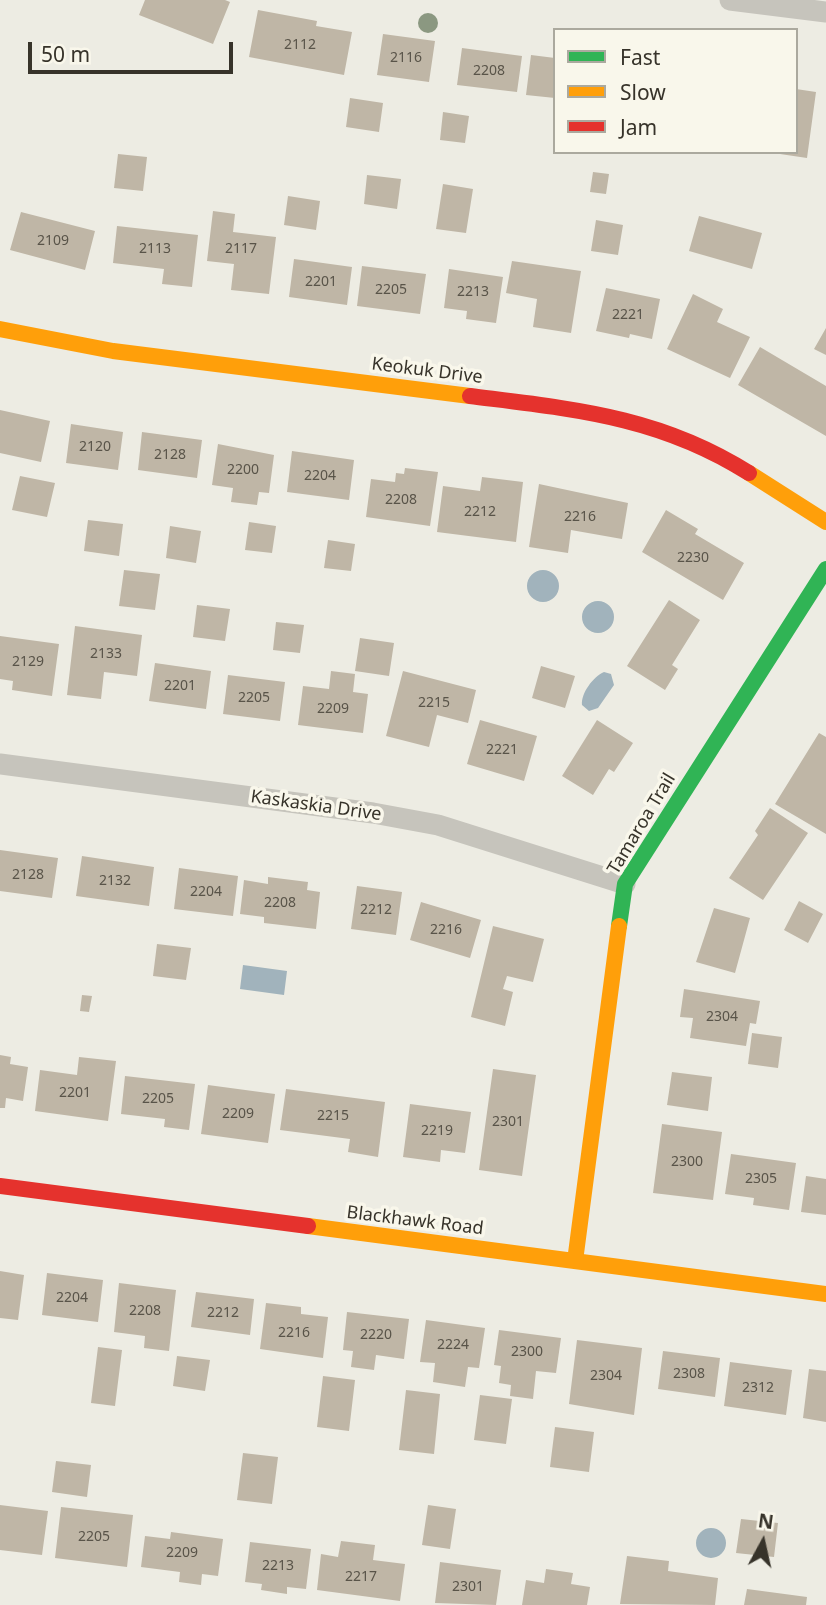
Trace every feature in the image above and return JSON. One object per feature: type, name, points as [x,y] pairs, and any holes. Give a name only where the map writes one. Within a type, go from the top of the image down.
[{"type":"street","points":[[730,0],[826,12]]},
{"type":"street","name":"Keokuk Drive","points":[[0,329],[113,351],[598,412],[662,430],[714,451],[826,522]]},
{"type":"street","name":"Tamaroa Trail","points":[[575,1261],[625,884],[826,569]]},
{"type":"street","name":"Kaskaskia Drive","points":[[0,764],[373,813],[438,825],[625,884]]},
{"type":"street","name":"Blackhawk Road","points":[[0,1186],[826,1294]]},
{"type":"shaded area","points":[[543,570],[554,575],[559,586],[554,597],[543,602],[532,597],[527,586],[532,575]]},
{"type":"shaded area","points":[[598,601],[609,606],[614,617],[609,628],[598,633],[587,628],[582,617],[587,606]]},
{"type":"shaded area","points":[[604,672],[611,674],[614,685],[598,708],[589,711],[582,705],[583,695],[592,681]]},
{"type":"shaded area","points":[[243,965],[287,971],[284,995],[240,989]]},
{"type":"shaded area","points":[[711,1528],[717,1529],[725,1537],[725,1549],[717,1557],[711,1558],[705,1557],[697,1549],[696,1543],[697,1537],[705,1529]]},
{"type":"building","points":[[145,0],[230,2],[213,44],[139,15]]},
{"type":"building","points":[[258,10],[317,21],[316,26],[352,32],[344,75],[249,57]]},
{"type":"building","points":[[383,34],[435,41],[429,82],[377,75]]},
{"type":"building","points":[[462,48],[522,56],[517,92],[457,85]]},
{"type":"building","points":[[531,55],[553,58],[553,98],[526,95]]},
{"type":"building","points":[[798,89],[816,92],[807,158],[780,154],[798,154]]},
{"type":"building","points":[[350,98],[383,103],[379,132],[346,127]]},
{"type":"building","points":[[443,112],[469,116],[465,143],[440,140]]},
{"type":"building","points":[[118,154],[147,157],[143,191],[114,188]]},
{"type":"building","points":[[593,172],[609,174],[606,194],[590,192]]},
{"type":"building","points":[[367,175],[401,179],[397,209],[364,204]]},
{"type":"building","points":[[443,184],[473,189],[466,233],[436,229]]},
{"type":"building","points":[[288,196],[320,201],[316,230],[284,225]]},
{"type":"building","points":[[213,211],[235,214],[233,232],[276,237],[269,294],[231,290],[234,264],[207,261]]},
{"type":"building","points":[[21,212],[95,231],[85,270],[10,250]]},
{"type":"building","points":[[699,216],[762,233],[752,269],[689,251]]},
{"type":"building","points":[[596,220],[623,225],[618,255],[591,251]]},
{"type":"building","points":[[117,226],[198,235],[192,287],[162,284],[164,269],[113,263]]},
{"type":"building","points":[[294,259],[352,267],[347,305],[289,297]]},
{"type":"building","points":[[512,261],[581,271],[571,333],[533,327],[537,299],[506,293]]},
{"type":"building","points":[[362,266],[426,274],[420,314],[357,306]]},
{"type":"building","points":[[449,269],[503,277],[496,323],[466,319],[467,311],[444,308]]},
{"type":"building","points":[[606,288],[660,299],[652,339],[630,334],[629,338],[596,331]]},
{"type":"building","points":[[693,294],[723,309],[717,322],[750,337],[730,378],[667,349]]},
{"type":"building","points":[[826,328],[826,355],[814,349]]},
{"type":"building","points":[[760,347],[826,386],[826,436],[738,385]]},
{"type":"building","points":[[0,410],[50,421],[41,462],[0,453]]},
{"type":"building","points":[[71,424],[123,432],[118,470],[66,463]]},
{"type":"building","points":[[142,432],[202,440],[197,478],[138,470]]},
{"type":"building","points":[[218,444],[274,455],[269,493],[259,492],[257,505],[231,502],[233,488],[212,485]]},
{"type":"building","points":[[292,451],[354,460],[349,500],[287,492]]},
{"type":"building","points":[[405,468],[438,472],[430,526],[366,517],[371,479],[395,482],[396,473],[404,474]]},
{"type":"building","points":[[20,476],[55,483],[47,517],[12,510]]},
{"type":"building","points":[[482,477],[523,482],[516,542],[437,532],[443,486],[480,491]]},
{"type":"building","points":[[539,484],[628,503],[622,539],[571,530],[568,553],[529,547]]},
{"type":"building","points":[[666,510],[698,529],[695,534],[744,563],[723,600],[642,552]]},
{"type":"building","points":[[88,520],[123,524],[119,556],[84,551]]},
{"type":"building","points":[[249,522],[276,526],[272,553],[245,550]]},
{"type":"building","points":[[170,526],[201,531],[196,563],[166,558]]},
{"type":"building","points":[[328,540],[355,544],[351,571],[324,568]]},
{"type":"building","points":[[124,570],[160,574],[155,610],[119,606]]},
{"type":"building","points":[[669,600],[700,620],[672,665],[678,669],[665,690],[627,666]]},
{"type":"building","points":[[197,605],[230,609],[225,641],[193,637]]},
{"type":"building","points":[[276,622],[304,625],[300,653],[273,650]]},
{"type":"building","points":[[75,626],[142,635],[137,676],[104,672],[101,699],[67,695]]},
{"type":"building","points":[[0,636],[59,644],[52,696],[12,690],[13,681],[0,679]]},
{"type":"building","points":[[360,638],[394,643],[389,676],[355,671]]},
{"type":"building","points":[[155,663],[211,671],[206,709],[149,701]]},
{"type":"building","points":[[541,666],[575,676],[565,708],[532,698]]},
{"type":"building","points":[[331,671],[355,674],[353,692],[368,694],[363,733],[298,725],[303,686],[329,689]]},
{"type":"building","points":[[403,671],[476,690],[468,723],[437,715],[429,747],[386,736]]},
{"type":"building","points":[[228,675],[285,682],[280,721],[223,714]]},
{"type":"building","points":[[480,720],[537,736],[524,781],[467,764]]},
{"type":"building","points":[[597,720],[633,743],[614,772],[609,769],[593,795],[562,776]]},
{"type":"building","points":[[819,733],[826,737],[826,834],[775,804]]},
{"type":"building","points":[[770,808],[808,833],[763,900],[729,878],[758,835],[755,831]]},
{"type":"building","points":[[0,850],[58,858],[52,898],[0,891]]},
{"type":"building","points":[[82,856],[154,867],[149,906],[76,896]]},
{"type":"building","points":[[179,868],[238,876],[233,916],[174,909]]},
{"type":"building","points":[[268,877],[308,882],[307,890],[320,892],[316,929],[264,923],[264,917],[240,914],[244,880],[268,884]]},
{"type":"building","points":[[357,886],[402,892],[396,935],[351,929]]},
{"type":"building","points":[[799,901],[823,914],[808,943],[784,930]]},
{"type":"building","points":[[421,902],[481,920],[470,958],[410,940]]},
{"type":"building","points":[[714,908],[750,918],[735,973],[696,962]]},
{"type":"building","points":[[493,926],[544,939],[533,982],[507,976],[503,989],[513,992],[505,1026],[471,1017]]},
{"type":"building","points":[[157,944],[191,948],[186,980],[153,976]]},
{"type":"building","points":[[684,989],[760,1001],[756,1024],[750,1023],[746,1046],[690,1038],[693,1018],[680,1017]]},
{"type":"building","points":[[82,995],[92,996],[89,1012],[80,1011]]},
{"type":"building","points":[[752,1033],[782,1037],[778,1068],[748,1064]]},
{"type":"building","points":[[0,1055],[11,1057],[10,1064],[28,1067],[23,1101],[6,1098],[5,1108],[0,1108]]},
{"type":"building","points":[[79,1057],[116,1061],[108,1121],[35,1111],[40,1070],[77,1075]]},
{"type":"building","points":[[493,1069],[536,1075],[522,1176],[479,1170]]},
{"type":"building","points":[[672,1072],[712,1077],[708,1111],[667,1105]]},
{"type":"building","points":[[125,1076],[195,1084],[189,1130],[164,1127],[165,1119],[121,1114]]},
{"type":"building","points":[[208,1085],[275,1094],[268,1143],[201,1134]]},
{"type":"building","points":[[286,1089],[385,1102],[378,1157],[348,1152],[350,1139],[280,1130]]},
{"type":"building","points":[[410,1104],[471,1112],[465,1153],[441,1150],[440,1162],[403,1157]]},
{"type":"building","points":[[662,1124],[722,1132],[713,1200],[653,1193]]},
{"type":"building","points":[[731,1154],[796,1163],[789,1210],[753,1205],[754,1198],[725,1194]]},
{"type":"building","points":[[806,1176],[826,1179],[826,1215],[801,1212]]},
{"type":"building","points":[[0,1271],[24,1275],[18,1320],[0,1318]]},
{"type":"building","points":[[47,1273],[103,1280],[98,1322],[42,1315]]},
{"type":"building","points":[[119,1283],[176,1290],[169,1351],[144,1348],[145,1336],[114,1332]]},
{"type":"building","points":[[196,1292],[254,1299],[250,1335],[191,1327]]},
{"type":"building","points":[[266,1303],[301,1307],[301,1314],[328,1317],[323,1358],[260,1349]]},
{"type":"building","points":[[347,1312],[409,1319],[404,1359],[376,1355],[374,1370],[351,1367],[353,1351],[343,1350]]},
{"type":"building","points":[[426,1320],[485,1328],[479,1368],[468,1367],[465,1387],[433,1382],[435,1363],[420,1362]]},
{"type":"building","points":[[499,1330],[561,1338],[556,1373],[536,1371],[533,1399],[510,1396],[511,1385],[499,1383],[501,1366],[494,1365]]},
{"type":"building","points":[[577,1340],[642,1348],[634,1415],[569,1404]]},
{"type":"building","points":[[98,1347],[122,1350],[115,1406],[91,1403]]},
{"type":"building","points":[[663,1351],[720,1358],[715,1397],[658,1389]]},
{"type":"building","points":[[177,1356],[210,1360],[205,1391],[173,1386]]},
{"type":"building","points":[[730,1362],[792,1370],[786,1415],[724,1406]]},
{"type":"building","points":[[809,1369],[826,1371],[826,1422],[803,1418]]},
{"type":"building","points":[[323,1376],[355,1380],[349,1431],[317,1427]]},
{"type":"building","points":[[406,1390],[440,1394],[434,1454],[399,1450]]},
{"type":"building","points":[[480,1395],[512,1399],[506,1444],[474,1440]]},
{"type":"building","points":[[555,1427],[594,1432],[589,1472],[550,1467]]},
{"type":"building","points":[[243,1453],[278,1457],[272,1504],[237,1500]]},
{"type":"building","points":[[56,1461],[91,1465],[87,1497],[52,1492]]},
{"type":"building","points":[[0,1505],[48,1511],[42,1555],[0,1550]]},
{"type":"building","points":[[428,1505],[456,1509],[450,1549],[422,1545]]},
{"type":"building","points":[[61,1507],[133,1515],[127,1567],[55,1558]]},
{"type":"building","points":[[741,1519],[778,1523],[774,1557],[736,1553]]},
{"type":"building","points":[[171,1532],[223,1539],[218,1576],[202,1574],[201,1585],[179,1582],[180,1572],[141,1567],[145,1536],[170,1539]]},
{"type":"building","points":[[341,1541],[375,1545],[373,1560],[405,1564],[400,1601],[317,1590],[321,1554],[338,1557]]},
{"type":"building","points":[[250,1542],[311,1549],[306,1589],[287,1587],[287,1594],[261,1590],[262,1584],[245,1582]]},
{"type":"building","points":[[627,1556],[669,1561],[668,1571],[718,1578],[715,1605],[620,1604]]},
{"type":"building","points":[[440,1562],[501,1570],[496,1605],[435,1603]]},
{"type":"building","points":[[546,1569],[573,1573],[571,1584],[590,1587],[587,1605],[522,1605],[526,1580],[544,1583]]},
{"type":"building","points":[[747,1589],[807,1597],[806,1605],[744,1605]]},
{"type":"traffic: fast","points":[[619,926],[625,884],[826,569]]},
{"type":"traffic: slow","points":[[0,329],[113,351],[470,396]]},
{"type":"traffic: slow","points":[[749,473],[826,522]]},
{"type":"traffic: slow","points":[[575,1261],[619,926]]},
{"type":"traffic: slow","points":[[308,1226],[826,1294]]},
{"type":"traffic: jam","points":[[470,396],[580,411],[648,427],[715,454],[749,473]]},
{"type":"traffic: jam","points":[[0,1186],[308,1226]]}]
